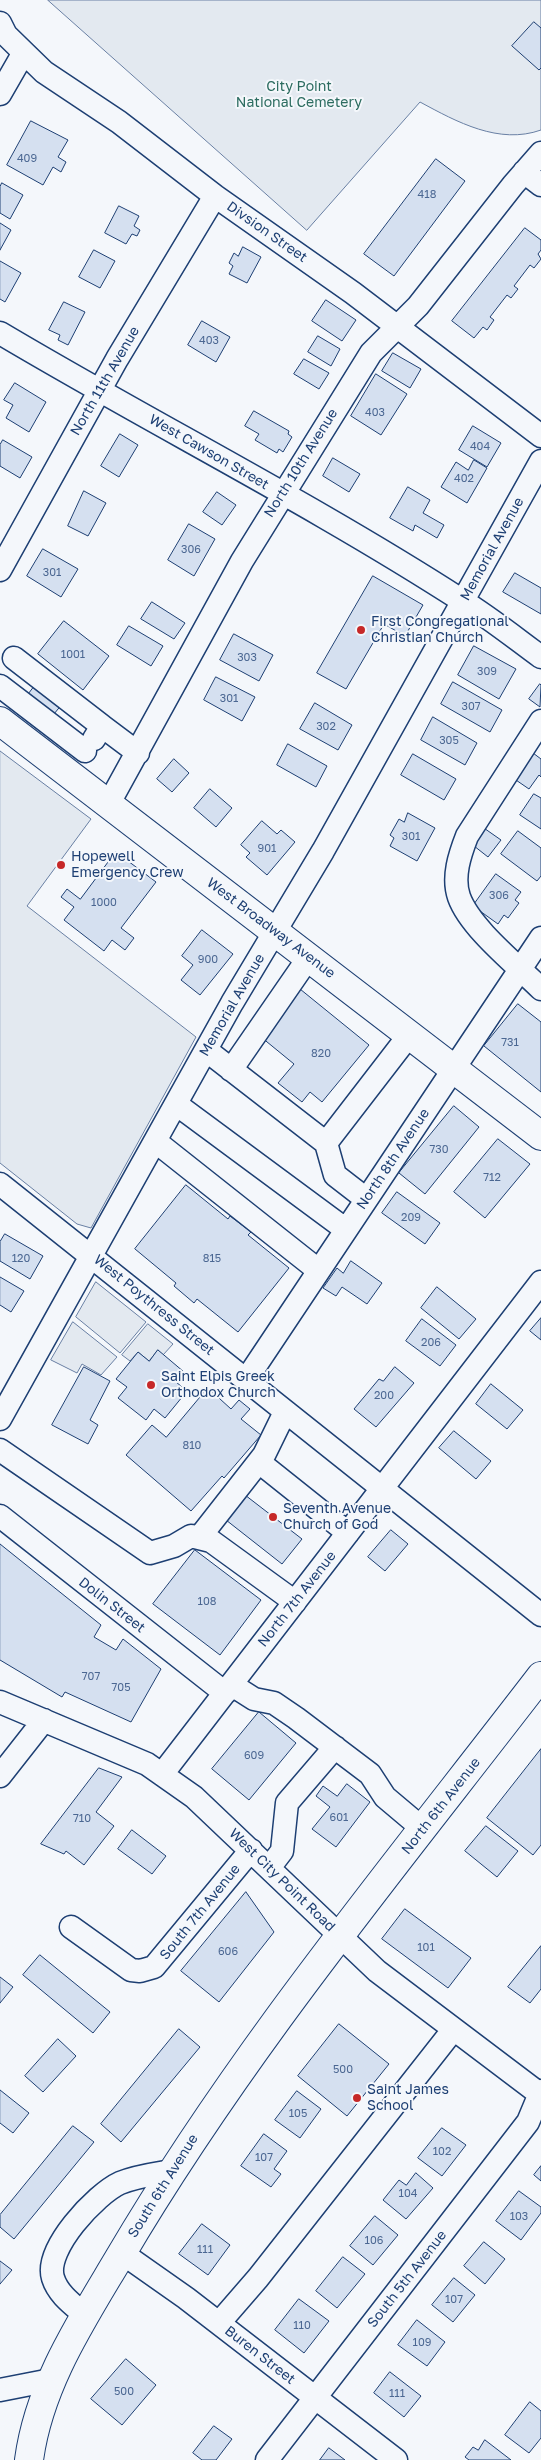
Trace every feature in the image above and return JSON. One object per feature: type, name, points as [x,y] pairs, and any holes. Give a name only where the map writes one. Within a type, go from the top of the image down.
[{"type":"main road","name":"West Broadway Avenue","points":[[0,721],[541,1136]]},
{"type":"main road","name":"North 6th Avenue","points":[[341,1936],[541,1676]]},
{"type":"main road","name":"South 6th Avenue","points":[[29,2460],[41,2406],[51,2380],[85,2315],[210,2112],[341,1936]]},
{"type":"street","name":"Divsion Street","points":[[0,23],[6,35],[22,54],[44,72],[119,122],[215,196],[397,326],[541,436]]},
{"type":"street","points":[[0,94],[22,54]]},
{"type":"street","name":"North 10th Avenue","points":[[108,805],[242,561],[371,353],[418,306],[532,178],[541,153]]},
{"type":"street","name":"North 11th Avenue","points":[[0,570],[6,545],[215,196]]},
{"type":"street","name":"West Cawson Street","points":[[0,334],[356,535],[463,601],[541,657]]},
{"type":"street","name":"Memorial Avenue","points":[[0,1419],[154,1141],[323,851],[541,461]]},
{"type":"street","points":[[5,661],[138,752]]},
{"type":"street","points":[[0,686],[85,751]]},
{"type":"street","points":[[541,721],[467,836],[459,856],[457,878],[458,895],[467,914],[541,989]]},
{"type":"street","points":[[69,775],[102,726]]},
{"type":"street","name":"North 8th Avenue","points":[[246,1380],[541,938]]},
{"type":"street","points":[[231,1070],[309,957]]},
{"type":"street","points":[[326,1143],[410,1034]]},
{"type":"street","points":[[206,1050],[326,1143],[335,1175],[366,1199]]},
{"type":"street","points":[[176,1104],[345,1229]]},
{"type":"street","points":[[154,1141],[318,1270]]},
{"type":"street","name":"West Poythress Street","points":[[0,1184],[541,1615]]},
{"type":"street","name":"North 7th Avenue","points":[[163,1774],[540,1285]]},
{"type":"street","points":[[199,1538],[259,1462],[285,1412]]},
{"type":"street","points":[[0,1450],[150,1553],[174,1546],[191,1536],[211,1541],[296,1602]]},
{"type":"street","points":[[259,1462],[348,1533]]},
{"type":"street","name":"Dolin Street","points":[[0,1516],[229,1689],[254,1699],[274,1703],[335,1747],[370,1774],[384,1797],[423,1829]]},
{"type":"street","name":"West City Point Road","points":[[0,1702],[147,1764],[194,1796],[377,1971],[453,2030],[541,2094]]},
{"type":"street","points":[[0,1776],[44,1720]]},
{"type":"street","points":[[269,1868],[282,1851],[287,1804],[335,1747]]},
{"type":"street","name":"South 7th Avenue","points":[[71,1927],[131,1970],[140,1971],[154,1967],[251,1850]]},
{"type":"street","points":[[219,2323],[258,2278],[453,2030]]},
{"type":"street","name":"South 5th Avenue","points":[[266,2460],[528,2122],[541,2094]]},
{"type":"street","points":[[85,2315],[64,2297],[58,2287],[53,2276],[55,2254],[66,2236],[89,2207],[118,2184],[136,2177],[172,2171]]},
{"type":"street","name":"Buren Street","points":[[122,2253],[219,2323],[396,2460]]},
{"type":"street","points":[[0,2390],[51,2380]]},
{"type":"green space","name":"City Point National Cemetery","points":[[48,0],[541,0],[541,130],[510,135],[494,133],[463,124],[420,102],[307,230]]},
{"type":"green space","points":[[0,751],[91,819],[27,906],[196,1037],[91,1228],[77,1224],[0,1163]]},
{"type":"green space","points":[[96,1282],[146,1322],[120,1353],[76,1317]]},
{"type":"green space","points":[[73,1322],[117,1357],[101,1375],[82,1364],[77,1373],[51,1360]]},
{"type":"green space","points":[[148,1324],[173,1344],[163,1355],[158,1350],[149,1361],[138,1352],[130,1361],[122,1355]]},
{"type":"building","points":[[534,22],[541,28],[541,68],[539,70],[512,46]]},
{"type":"building","points":[[31,121],[68,140],[58,157],[66,162],[61,172],[53,167],[43,185],[7,165]]},
{"type":"building","points":[[436,159],[465,181],[394,276],[364,254]]},
{"type":"building","points":[[2,183],[23,195],[10,219],[0,213],[0,187]]},
{"type":"building","points":[[119,206],[139,216],[134,226],[140,230],[137,236],[132,234],[126,244],[105,233]]},
{"type":"building","points":[[0,223],[11,230],[0,250]]},
{"type":"building","points":[[525,228],[541,240],[541,250],[538,254],[541,259],[534,268],[530,265],[514,286],[518,289],[511,298],[507,295],[490,317],[494,320],[487,330],[483,327],[474,338],[452,321]]},
{"type":"building","points":[[243,247],[261,257],[247,283],[229,274],[233,266],[229,263],[234,253],[238,256]]},
{"type":"building","points":[[94,250],[115,261],[100,288],[79,277]]},
{"type":"building","points":[[0,261],[21,273],[5,302],[0,299]]},
{"type":"building","points":[[326,300],[356,320],[342,341],[312,321]]},
{"type":"building","points":[[64,302],[85,312],[68,345],[58,340],[60,335],[49,330]]},
{"type":"building","points":[[202,321],[230,337],[216,362],[188,345]]},
{"type":"building","points":[[318,336],[340,349],[331,366],[308,352]]},
{"type":"building","points":[[393,353],[421,369],[410,388],[382,371]]},
{"type":"building","points":[[304,359],[329,373],[319,389],[294,374]]},
{"type":"building","points":[[376,374],[407,394],[381,435],[351,416]]},
{"type":"building","points":[[15,383],[46,402],[29,432],[6,418],[13,405],[4,400]]},
{"type":"building","points":[[254,411],[289,431],[288,434],[292,437],[283,452],[279,449],[277,453],[255,440],[259,434],[245,426]]},
{"type":"building","points":[[473,426],[501,443],[487,467],[459,450]]},
{"type":"building","points":[[120,434],[138,445],[119,477],[101,466]]},
{"type":"building","points":[[3,440],[32,457],[20,478],[0,466],[0,445]]},
{"type":"building","points":[[333,458],[360,474],[349,492],[323,476]]},
{"type":"building","points":[[474,460],[487,468],[467,503],[441,487],[456,462],[468,470]]},
{"type":"building","points":[[408,487],[430,500],[423,513],[444,525],[437,538],[415,525],[413,531],[390,518]]},
{"type":"building","points":[[84,491],[106,503],[88,536],[68,526]]},
{"type":"building","points":[[217,492],[236,505],[222,525],[203,512]]},
{"type":"building","points":[[189,524],[215,539],[194,576],[168,560]]},
{"type":"building","points":[[43,549],[78,569],[61,597],[27,576]]},
{"type":"building","points":[[515,573],[541,588],[541,614],[503,592]]},
{"type":"building","name":"First Congregational Christian Church","points":[[373,576],[423,605],[405,636],[384,624],[346,689],[317,673]]},
{"type":"building","points":[[152,602],[185,623],[174,639],[141,619]]},
{"type":"building","points":[[64,621],[109,656],[83,690],[38,654]]},
{"type":"building","points":[[129,626],[163,646],[151,666],[117,645]]},
{"type":"building","points":[[234,634],[273,655],[259,681],[220,660]]},
{"type":"building","points":[[474,646],[516,669],[499,699],[458,675]]},
{"type":"building","points":[[216,677],[255,697],[242,721],[204,700]]},
{"type":"building","points":[[453,682],[502,710],[490,732],[441,704]]},
{"type":"building","points":[[37,683],[63,703],[49,720],[24,700]]},
{"type":"building","points":[[541,685],[540,707],[529,699]]},
{"type":"building","points":[[315,703],[352,725],[338,750],[300,729]]},
{"type":"building","points":[[433,717],[477,743],[465,765],[421,740]]},
{"type":"building","points":[[288,744],[327,766],[316,787],[277,765]]},
{"type":"building","points":[[529,750],[541,759],[541,777],[539,775],[529,789],[513,778]]},
{"type":"building","points":[[413,754],[456,779],[444,800],[401,775]]},
{"type":"building","points":[[174,759],[189,773],[172,792],[157,779]]},
{"type":"building","points":[[210,789],[232,808],[216,827],[194,808]]},
{"type":"building","points":[[534,794],[541,798],[541,829],[520,815]]},
{"type":"building","points":[[408,813],[435,828],[417,861],[390,846],[394,838],[390,835],[399,819],[404,822]]},
{"type":"building","points":[[262,821],[277,834],[281,830],[295,842],[267,875],[246,857],[250,853],[241,845]]},
{"type":"building","points":[[481,826],[501,840],[488,857],[469,842]]},
{"type":"building","points":[[518,831],[541,848],[541,876],[537,881],[501,854]]},
{"type":"building","points":[[116,852],[156,882],[121,928],[134,938],[125,950],[112,940],[104,951],[64,920],[74,907],[61,897],[67,889],[80,899]]},
{"type":"building","points":[[496,874],[521,892],[515,900],[519,903],[508,918],[504,915],[498,924],[473,906]]},
{"type":"building","points":[[202,930],[233,954],[200,995],[181,980],[193,965],[182,956]]},
{"type":"building","points":[[300,989],[369,1045],[322,1102],[310,1092],[302,1102],[278,1083],[294,1064],[261,1037]]},
{"type":"building","points":[[518,1004],[541,1022],[541,1092],[484,1046]]},
{"type":"building","points":[[454,1106],[479,1127],[425,1194],[399,1173]]},
{"type":"building","points":[[498,1139],[530,1164],[485,1218],[454,1192]]},
{"type":"building","points":[[186,1185],[228,1219],[230,1216],[251,1232],[248,1235],[289,1268],[238,1332],[197,1299],[194,1303],[174,1286],[176,1283],[135,1249]]},
{"type":"building","points":[[397,1192],[440,1223],[425,1244],[382,1213]]},
{"type":"building","points":[[5,1234],[43,1256],[30,1279],[0,1261],[0,1242]]},
{"type":"building","points":[[351,1261],[382,1283],[367,1304],[342,1287],[336,1296],[323,1288],[337,1268],[343,1273]]},
{"type":"building","points":[[0,1277],[24,1291],[11,1312],[0,1305]]},
{"type":"building","points":[[437,1287],[476,1319],[459,1339],[421,1308]]},
{"type":"building","points":[[541,1318],[541,1340],[530,1331]]},
{"type":"building","points":[[422,1319],[456,1345],[440,1366],[406,1341]]},
{"type":"building","name":"Saint Elpis Greek Orthodox Church","points":[[158,1350],[184,1372],[176,1382],[187,1391],[165,1418],[154,1409],[146,1420],[118,1398],[127,1387],[116,1379],[138,1352],[149,1361]]},
{"type":"building","points":[[84,1367],[110,1381],[90,1420],[98,1425],[88,1444],[52,1425]]},
{"type":"building","points":[[395,1367],[414,1383],[376,1427],[354,1409],[379,1379],[383,1381]]},
{"type":"building","points":[[491,1384],[523,1410],[507,1429],[476,1404]]},
{"type":"building","points":[[208,1388],[231,1409],[239,1400],[250,1409],[241,1419],[261,1435],[224,1478],[222,1476],[191,1511],[126,1455],[152,1425],[166,1437]]},
{"type":"building","points":[[454,1431],[491,1461],[476,1479],[439,1448]]},
{"type":"building","points":[[245,1495],[302,1539],[282,1564],[226,1520]]},
{"type":"building","points":[[391,1530],[408,1544],[385,1571],[368,1557]]},
{"type":"building","points":[[0,1544],[101,1625],[94,1637],[116,1650],[123,1639],[161,1669],[131,1722],[65,1692],[62,1697],[0,1660]]},
{"type":"building","points":[[195,1550],[261,1600],[220,1655],[153,1604]]},
{"type":"building","points":[[259,1712],[296,1743],[249,1800],[212,1769]]},
{"type":"building","points":[[541,1749],[541,1845],[533,1855],[487,1818]]},
{"type":"building","points":[[99,1768],[122,1777],[96,1812],[114,1826],[84,1865],[66,1851],[64,1854],[41,1844]]},
{"type":"building","points":[[347,1784],[370,1802],[336,1847],[312,1829],[330,1807],[316,1796],[323,1786],[337,1796]]},
{"type":"building","points":[[486,1826],[518,1851],[497,1877],[465,1851]]},
{"type":"building","points":[[132,1830],[166,1856],[152,1874],[118,1849]]},
{"type":"building","points":[[246,1892],[274,1932],[219,2002],[181,1971]]},
{"type":"building","points":[[405,1909],[471,1958],[448,1988],[382,1939]]},
{"type":"building","points":[[541,1946],[541,1989],[530,2003],[508,1987]]},
{"type":"building","points":[[40,1955],[110,2012],[93,2033],[23,1975]]},
{"type":"building","points":[[0,1977],[13,1987],[0,2003]]},
{"type":"building","points":[[339,2024],[389,2064],[347,2116],[298,2076]]},
{"type":"building","points":[[179,2029],[200,2047],[121,2142],[101,2124]]},
{"type":"building","points":[[58,2039],[76,2056],[43,2092],[25,2076]]},
{"type":"building","points":[[0,2090],[29,2113],[13,2133],[0,2123]]},
{"type":"building","points":[[297,2091],[321,2109],[300,2138],[275,2120]]},
{"type":"building","points":[[73,2126],[94,2142],[14,2239],[0,2227],[0,2215]]},
{"type":"building","points":[[442,2128],[466,2145],[442,2176],[418,2158]]},
{"type":"building","points":[[264,2134],[287,2151],[274,2169],[281,2174],[271,2187],[241,2166]]},
{"type":"building","points":[[541,2166],[541,2181],[534,2175]]},
{"type":"building","points":[[416,2173],[433,2188],[406,2219],[383,2200],[399,2180],[406,2185]]},
{"type":"building","points":[[519,2191],[541,2207],[541,2213],[521,2240],[496,2221]]},
{"type":"building","points":[[375,2216],[398,2235],[373,2265],[350,2246]]},
{"type":"building","points":[[202,2224],[230,2245],[208,2275],[179,2254]]},
{"type":"building","points":[[484,2242],[505,2259],[485,2284],[464,2266]]},
{"type":"building","points":[[343,2257],[365,2274],[337,2308],[316,2291]]},
{"type":"building","points":[[0,2261],[12,2270],[0,2284]]},
{"type":"building","points":[[454,2278],[475,2295],[453,2322],[432,2305]]},
{"type":"building","points":[[299,2299],[329,2321],[304,2353],[275,2330]]},
{"type":"building","points":[[417,2320],[445,2342],[427,2366],[398,2345]]},
{"type":"building","points":[[126,2359],[156,2385],[122,2425],[91,2399]]},
{"type":"building","points":[[390,2372],[421,2396],[404,2417],[374,2393]]},
{"type":"building","points":[[530,2402],[541,2411],[541,2438],[529,2453],[505,2435]]},
{"type":"building","points":[[214,2426],[232,2439],[216,2460],[202,2460],[193,2453]]},
{"type":"building","points":[[485,2440],[511,2460],[469,2460],[465,2457],[473,2447],[478,2450]]},
{"type":"building","points":[[329,2448],[345,2460],[320,2460]]},
{"type":"place","name":"First Congregational Christian Church","points":[[361,630]]},
{"type":"place","name":"Hopewell Emergency Crew","points":[[61,865]]},
{"type":"place","name":"Saint Elpis Greek Orthodox Church","points":[[151,1385]]},
{"type":"place","name":"Seventh Avenue Church of God","points":[[273,1517]]},
{"type":"place","name":"Saint James School","points":[[357,2098]]}]
